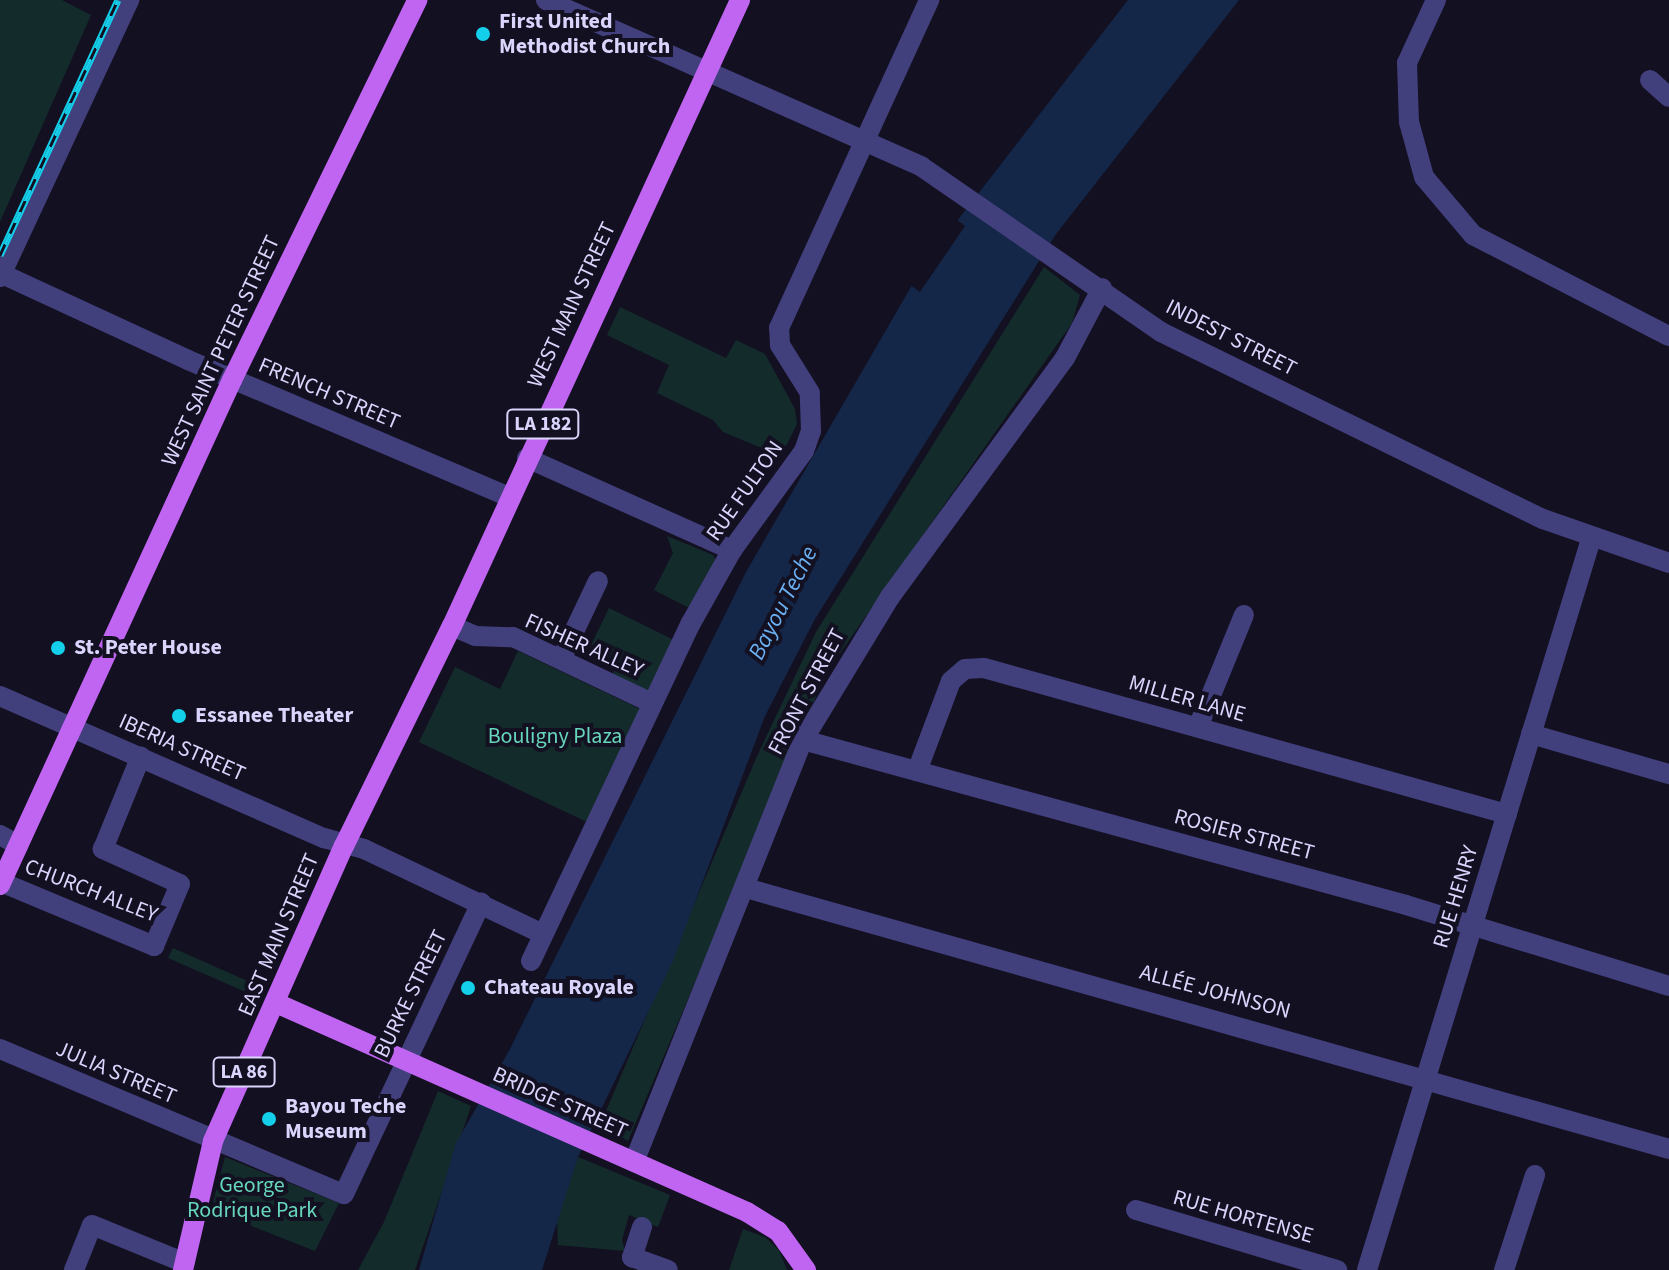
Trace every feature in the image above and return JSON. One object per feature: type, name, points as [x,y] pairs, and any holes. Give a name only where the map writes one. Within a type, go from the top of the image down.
[{"type":"main road","name":"WEST SAINT PETER STREET","points":[[0,883],[9,840],[73,725],[232,380],[417,0]]},
{"type":"main road","name":"WEST MAIN STREET","points":[[344,846],[452,626],[740,0]]},
{"type":"main road","name":"EAST MAIN STREET","points":[[184,1266],[213,1141],[344,846]]},
{"type":"main road","name":"BRIDGE STREET","points":[[276,1003],[634,1162],[778,1231],[806,1270]]},
{"type":"street","points":[[1,274],[129,0]]},
{"type":"street","name":"INDEST STREET","points":[[546,0],[864,139],[960,192],[1076,269],[1161,332],[1591,539],[1669,563]]},
{"type":"street","name":"RUE FULTON","points":[[531,961],[650,702],[732,550],[752,528],[811,431],[810,393],[780,345],[779,328],[929,0]]},
{"type":"street","points":[[1436,0],[1407,63],[1409,122],[1424,177],[1473,235],[1669,336]]},
{"type":"street","points":[[1650,80],[1669,97]]},
{"type":"street","name":"FRENCH STREET","points":[[1,274],[232,380],[509,497]]},
{"type":"street","name":"FRONT STREET","points":[[634,1162],[803,740],[890,597],[1065,358],[1102,288]]},
{"type":"street","points":[[527,458],[732,550]]},
{"type":"street","name":"RUE HENRY","points":[[1367,1270],[1591,539]]},
{"type":"street","points":[[561,659],[598,581]]},
{"type":"street","points":[[1198,727],[1244,615]]},
{"type":"street","name":"FISHER ALLEY","points":[[452,626],[475,636],[513,637],[650,702]]},
{"type":"street","name":"MILLER LANE","points":[[917,771],[941,697],[965,669],[984,668],[1507,814]]},
{"type":"street","name":"IBERIA STREET","points":[[0,696],[73,725],[344,846],[364,849],[543,934]]},
{"type":"street","points":[[1531,734],[1669,774]]},
{"type":"street","name":"ROSIER STREET","points":[[803,740],[1406,905],[1472,928],[1669,986]]},
{"type":"street","name":"CHURCH ALLEY","points":[[0,883],[154,946],[180,884],[103,849],[141,756]]},
{"type":"street","name":"ALLÉE JOHNSON","points":[[746,888],[1669,1149]]},
{"type":"street","name":"BURKE STREET","points":[[344,1194],[481,903]]},
{"type":"street","name":"JULIA STREET","points":[[0,1049],[344,1194]]},
{"type":"street","points":[[1504,1270],[1535,1175]]},
{"type":"street","name":"RUE HORTENSE","points":[[1136,1210],[1337,1270]]},
{"type":"street","points":[[74,1270],[92,1225],[184,1266]]},
{"type":"street","points":[[642,1227],[632,1257],[668,1270]]},
{"type":"green space","points":[[0,0],[62,0],[91,15],[0,222]]},
{"type":"green space","points":[[1044,267],[1080,295],[1072,323],[826,673],[628,1141],[600,1125],[758,754],[816,632]]},
{"type":"green space","points":[[620,307],[726,358],[736,340],[765,354],[795,409],[797,424],[781,456],[723,432],[713,420],[657,393],[669,365],[607,335]]},
{"type":"green space","points":[[667,536],[713,555],[717,563],[693,610],[654,590],[673,553]]},
{"type":"green space","points":[[609,608],[676,641],[650,694],[612,675],[616,667],[587,653]]},
{"type":"green space","name":"Bouligny Plaza","points":[[518,651],[640,709],[587,822],[419,742],[455,667],[500,689]]},
{"type":"green space","points":[[173,948],[252,983],[248,993],[168,958]]},
{"type":"green space","points":[[438,1091],[471,1106],[415,1270],[358,1270],[384,1222]]},
{"type":"green space","name":"George Rodrique Park","points":[[225,1157],[339,1203],[315,1251],[211,1210]]},
{"type":"green space","points":[[578,1157],[670,1195],[658,1227],[629,1215],[622,1240],[625,1251],[558,1245],[557,1219]]},
{"type":"green space","points":[[743,1229],[765,1237],[779,1250],[787,1270],[729,1270]]},
{"type":"water","name":"Bayou Teche","points":[[1128,0],[1239,0],[1056,234],[815,619],[765,716],[672,963],[578,1157],[542,1270],[419,1270],[456,1143],[510,1049],[746,572],[926,261]]},
{"type":"pier","points":[[955,218],[965,226],[920,292],[909,284]]},
{"type":"railway","points":[[0,255],[118,0]]},
{"type":"place","name":"First United Methodist Church","points":[[483,34]]},
{"type":"place","name":"St. Peter House","points":[[58,648]]},
{"type":"place","name":"Essanee Theater","points":[[179,716]]},
{"type":"place","name":"Chateau Royale","points":[[468,988]]},
{"type":"place","name":"Bayou Teche Museum","points":[[269,1119]]}]
